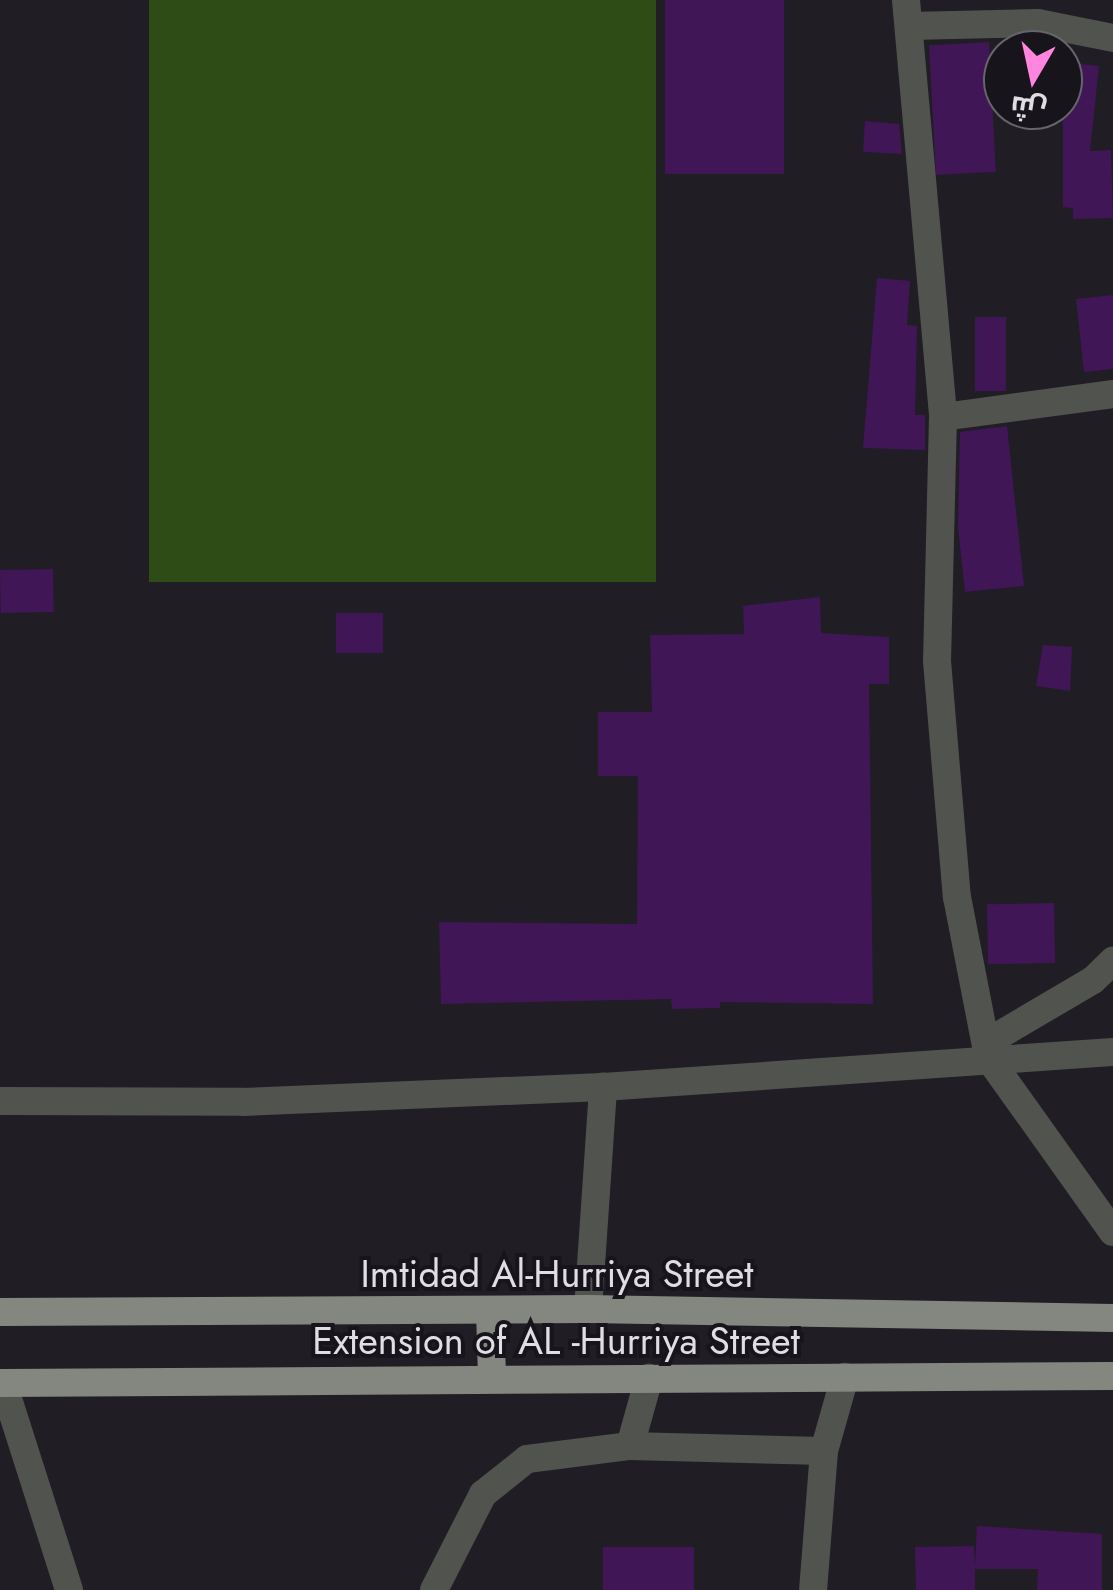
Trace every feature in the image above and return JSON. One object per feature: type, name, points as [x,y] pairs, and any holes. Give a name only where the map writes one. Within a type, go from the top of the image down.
[{"type":"main road","name":"Imtidad Al-Hurriya Street","points":[[0,1312],[588,1309],[1113,1318]]},
{"type":"main road","points":[[490,1310],[492,1378]]},
{"type":"main road","name":"Extension of AL -Hurriya Street","points":[[1,1383],[1113,1376]]},
{"type":"street","points":[[1113,38],[1038,24],[908,13],[943,417],[936,661],[957,897],[987,1050],[1113,1232]]},
{"type":"street","points":[[943,417],[1113,394]]},
{"type":"street","points":[[987,1050],[1092,980],[1113,961]]},
{"type":"street","points":[[0,1101],[243,1102],[603,1087],[987,1050],[1113,1052]]},
{"type":"street","points":[[588,1309],[603,1087]]},
{"type":"street","points":[[813,1590],[824,1451],[845,1377]]},
{"type":"street","points":[[630,1446],[649,1378]]},
{"type":"street","points":[[1,1383],[69,1590]]},
{"type":"street","points":[[434,1590],[483,1494],[527,1459],[630,1446],[824,1451]]},
{"type":"green space","points":[[149,0],[656,0],[656,582],[149,582]]},
{"type":"building","points":[[665,0],[784,0],[784,174],[665,174]]},
{"type":"building","points":[[983,42],[983,130],[994,130],[996,172],[936,175],[929,45]]},
{"type":"building","points":[[1083,64],[1099,66],[1090,151],[1111,150],[1113,218],[1073,219],[1073,208],[1063,207],[1063,130],[1083,130]]},
{"type":"building","points":[[865,121],[899,124],[902,154],[863,152]]},
{"type":"building","points":[[877,278],[910,281],[907,325],[917,326],[915,415],[925,415],[925,450],[863,448]]},
{"type":"building","points":[[1113,295],[1113,369],[1084,372],[1076,299]]},
{"type":"building","points":[[975,317],[1006,317],[1006,391],[975,391]]},
{"type":"building","points":[[1007,426],[1024,586],[965,592],[958,527],[960,432]]},
{"type":"building","points":[[53,569],[54,612],[1,613],[0,570]]},
{"type":"building","points":[[820,597],[821,633],[889,637],[889,684],[869,684],[873,1004],[720,1002],[720,1008],[672,1009],[671,999],[441,1004],[439,922],[637,924],[638,776],[598,776],[598,712],[652,712],[650,635],[744,634],[743,606]]},
{"type":"building","points":[[336,613],[383,613],[383,653],[336,653]]},
{"type":"building","points":[[1043,645],[1072,647],[1070,691],[1036,686]]},
{"type":"building","points":[[1054,903],[1055,963],[988,964],[987,904]]},
{"type":"building","points":[[977,1526],[1102,1534],[1102,1590],[1037,1590],[1038,1569],[975,1569],[975,1590],[916,1590],[915,1547],[974,1546],[975,1567]]},
{"type":"building","points":[[603,1547],[694,1547],[694,1590],[603,1590]]}]
